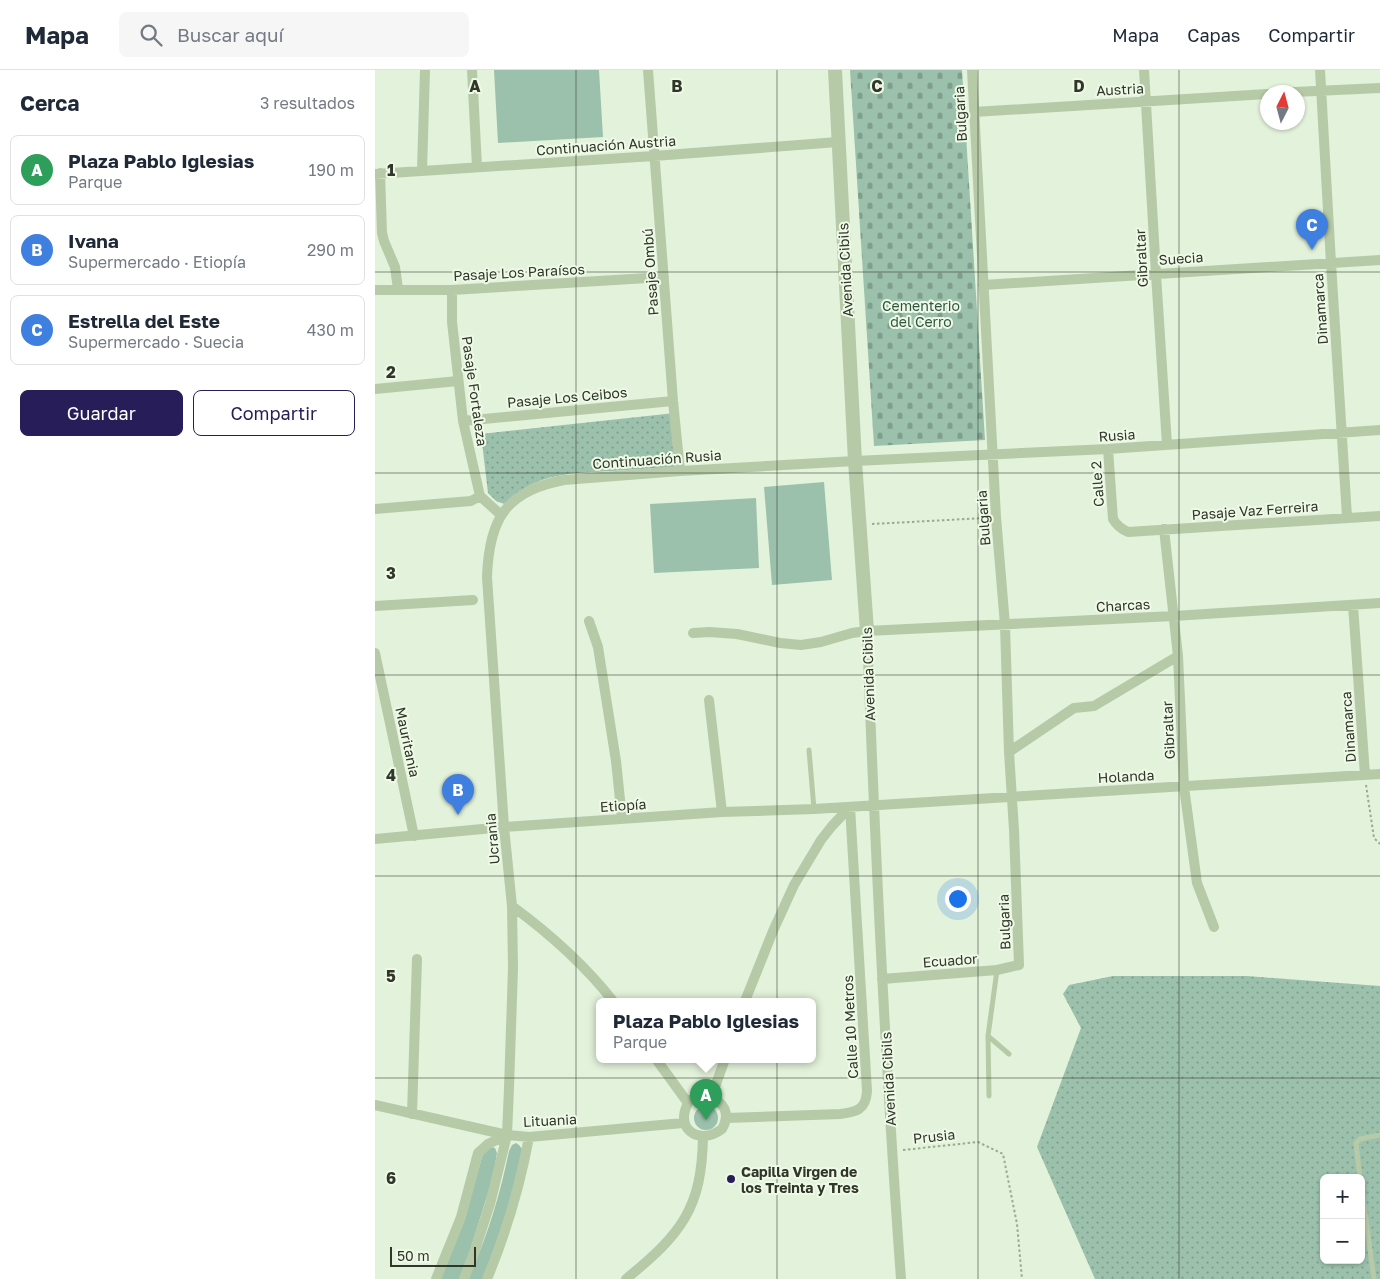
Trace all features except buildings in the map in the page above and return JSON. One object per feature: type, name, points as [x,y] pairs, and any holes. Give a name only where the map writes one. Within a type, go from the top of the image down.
[{"type":"street","points":[[422,171],[425,70]]},
{"type":"street","points":[[472,70],[477,167]]},
{"type":"street","name":"Pasaje Ombú","points":[[648,70],[680,471]]},
{"type":"street","name":"Avenida Cibils","points":[[835,70],[855,461],[867,631],[873,805],[891,1151],[901,1279]]},
{"type":"street","name":"Bulgaria","points":[[972,70],[996,517],[1005,625],[1009,752],[1015,830],[1019,965]]},
{"type":"street","name":"Gibraltar","points":[[1144,70],[1167,445]]},
{"type":"street","name":"Dinamarca","points":[[1320,70],[1347,517]]},
{"type":"street","points":[[1305,92],[1380,88]]},
{"type":"street","name":"Austria","points":[[974,112],[1260,94]]},
{"type":"street","name":"Continuación Austria","points":[[377,174],[838,142]]},
{"type":"street","points":[[377,174],[382,233],[395,267],[398,289]]},
{"type":"street","name":"Suecia","points":[[983,286],[1380,260]]},
{"type":"street","name":"Pasaje Los Paraísos","points":[[375,290],[452,290],[664,277]]},
{"type":"street","name":"Pasaje Fortaleza","points":[[452,290],[452,322],[463,421],[480,496]]},
{"type":"street","points":[[375,389],[458,381]]},
{"type":"street","name":"Pasaje Los Ceibos","points":[[463,421],[673,401]]},
{"type":"street","name":"Rusia","points":[[855,461],[1108,449],[1380,430]]},
{"type":"street","name":"Calle 2","points":[[1108,449],[1113,519],[1116,525],[1128,532],[1164,530]]},
{"type":"street","name":"Continuación Rusia","points":[[491,542],[501,515],[521,496],[533,488],[549,483],[564,480],[680,471],[855,461]]},
{"type":"street","points":[[375,509],[471,501],[480,496],[501,515]]},
{"type":"street","name":"Pasaje Vaz Ferreira","points":[[1164,530],[1380,516]]},
{"type":"street","name":"Gibraltar","points":[[1164,530],[1178,656],[1184,787],[1197,883],[1214,927]]},
{"type":"street","name":"Ucrania","points":[[464,1279],[490,1204],[507,1135],[513,968],[512,906],[504,827],[487,599],[487,557],[491,542]]},
{"type":"street","points":[[375,606],[473,600]]},
{"type":"street","name":"Charcas","points":[[693,633],[737,634],[780,643],[801,644],[821,642],[867,631],[1173,616],[1380,603]]},
{"type":"street","name":"Dinamarca","points":[[1353,605],[1365,775]]},
{"type":"street","points":[[589,621],[599,646],[617,761],[622,819]]},
{"type":"street","name":"Mauritania","points":[[375,654],[414,836]]},
{"type":"street","points":[[1009,752],[1074,708],[1094,706],[1178,656]]},
{"type":"street","points":[[709,700],[722,812]]},
{"type":"street","name":"Holanda","points":[[873,805],[1380,774]]},
{"type":"street","name":"Etiopía","points":[[375,839],[504,827],[722,812],[873,805]]},
{"type":"street","points":[[746,998],[794,885],[821,840],[851,807]]},
{"type":"street","name":"Calle 10 Metros","points":[[726,1118],[840,1114],[856,1112],[865,1102],[867,1091],[851,807]]},
{"type":"street","points":[[512,906],[561,945],[587,970],[610,998]]},
{"type":"street","points":[[412,1114],[417,959]]},
{"type":"street","name":"Ecuador","points":[[882,979],[997,970],[1019,965]]},
{"type":"street","points":[[659,1063],[688,1103]]},
{"type":"street","points":[[711,1098],[724,1063]]},
{"type":"street","points":[[707,1097],[717,1100],[725,1110],[726,1118],[722,1129],[711,1135],[703,1136],[691,1132],[683,1122],[688,1103],[693,1099],[707,1097]]},
{"type":"street","name":"Lituania","points":[[375,1105],[507,1135],[529,1137],[683,1122]]},
{"type":"street","points":[[437,1279],[461,1217],[478,1153],[483,1147],[507,1135]]},
{"type":"street","points":[[626,1279],[663,1247],[679,1229],[693,1201],[700,1177],[703,1136]]},
{"type":"street","points":[[487,1279],[512,1211],[529,1137]]},
{"type":"lane","points":[[809,750],[814,809]]},
{"type":"lane","points":[[989,1096],[988,1036],[997,970]]},
{"type":"lane","points":[[988,1036],[1009,1054]]},
{"type":"lane","points":[[1360,1174],[1356,1143],[1359,1139],[1380,1135]]},
{"type":"lane","points":[[1365,1213],[1374,1279]]},
{"type":"path","points":[[860,525],[996,517]]},
{"type":"path","name":"Dinamarca","points":[[1365,775],[1374,838],[1380,844]]},
{"type":"path","name":"Prusia","points":[[891,1151],[978,1142],[1003,1154],[1017,1224],[1022,1279]]},
{"type":"green space","points":[[494,70],[599,70],[603,137],[498,143]]},
{"type":"green space","name":"Cementerio del Cerro","points":[[850,70],[962,70],[985,440],[874,446]]},
{"type":"green space","points":[[675,413],[678,467],[555,476],[528,486],[507,505],[496,501],[488,493],[481,434]]},
{"type":"green space","points":[[824,482],[832,580],[772,585],[764,487]]},
{"type":"green space","points":[[756,498],[759,568],[654,573],[650,504]]},
{"type":"green space","points":[[1113,976],[1247,976],[1380,986],[1380,1279],[1095,1279],[1037,1147],[1081,1028],[1063,994],[1069,985]]},
{"type":"green space","points":[[706,1106],[711,1107],[717,1113],[717,1123],[711,1129],[706,1130],[701,1129],[695,1123],[694,1118],[695,1113],[701,1107]]},
{"type":"green space","points":[[516,1143],[523,1150],[515,1188],[484,1279],[468,1279],[492,1216],[509,1151],[512,1145]]},
{"type":"green space","points":[[492,1147],[495,1148],[497,1153],[493,1177],[467,1260],[459,1279],[440,1279],[458,1234],[482,1157],[484,1152]]},
{"type":"place","name":"Estrella del Este","points":[[1312,250]]},
{"type":"place","name":"Ivana","points":[[458,815]]},
{"type":"place","name":"Plaza Pablo Iglesias","points":[[706,1120]]},
{"type":"place","name":"Capilla Virgen de los Treinta y Tres","points":[[731,1179]]}]
